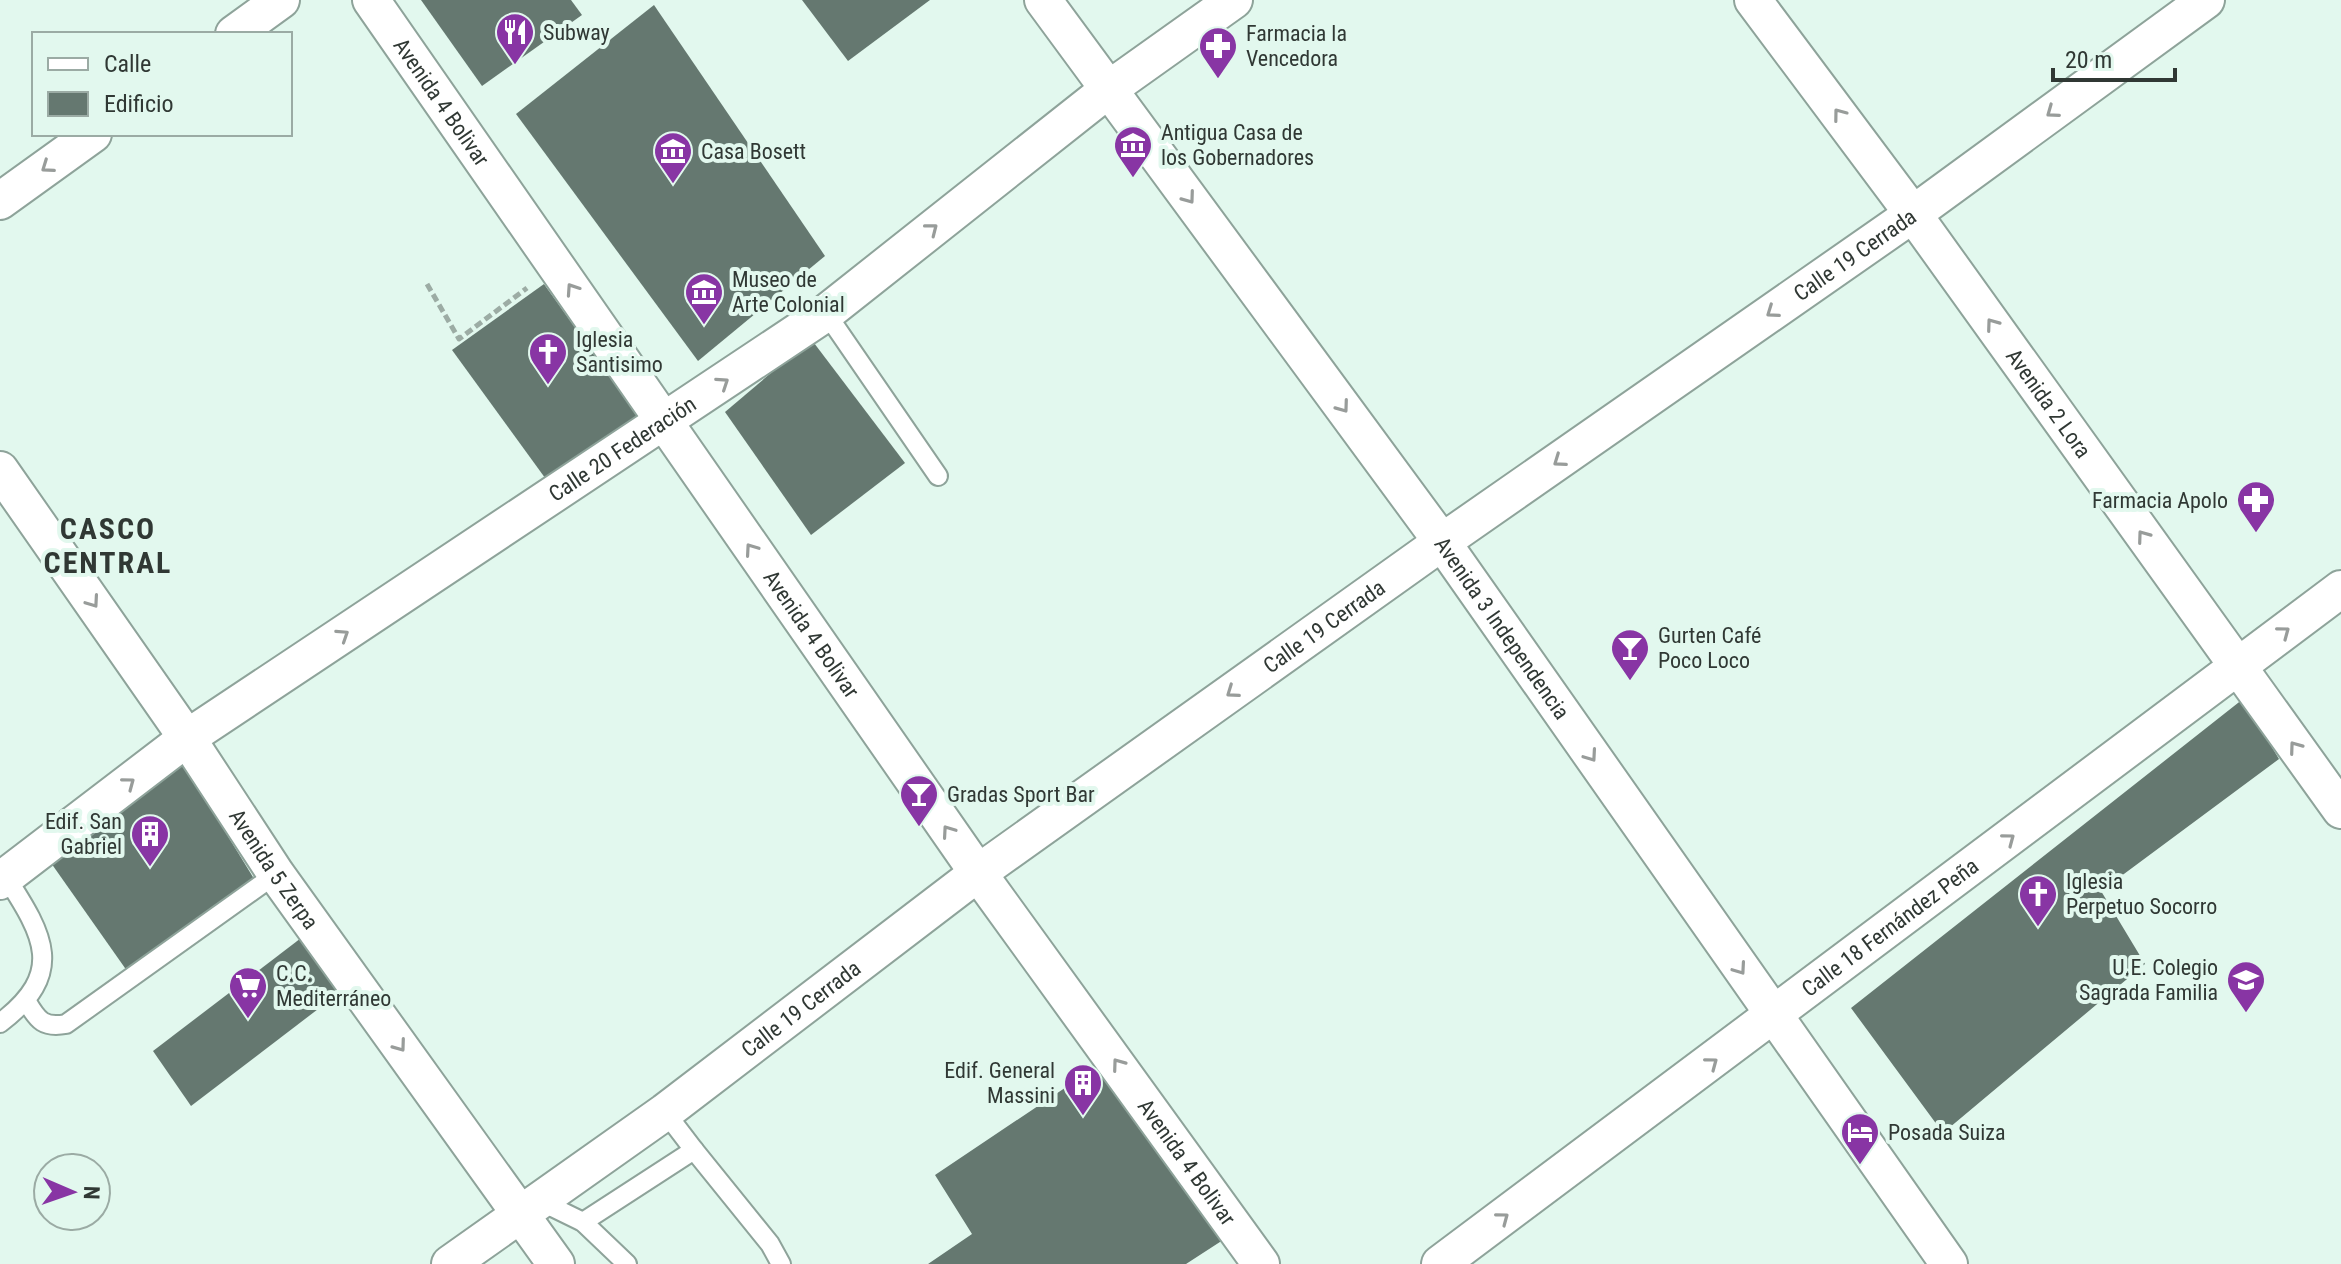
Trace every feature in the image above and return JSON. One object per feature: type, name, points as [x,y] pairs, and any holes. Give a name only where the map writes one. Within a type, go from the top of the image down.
[{"type":"street","points":[[237,32],[281,0]]},
{"type":"street","name":"Avenida 4 Bolivar","points":[[371,0],[978,873],[1261,1264]]},
{"type":"street","name":"Avenida 3 Independencia","points":[[1043,0],[1442,542],[1949,1264]]},
{"type":"street","name":"Calle 20 Federación","points":[[3,879],[187,738],[664,424],[826,313],[1109,89],[1234,0]]},
{"type":"street","name":"Avenida 2 Lora","points":[[1753,0],[1913,214],[2341,810]]},
{"type":"street","name":"Calle 19 Cerrada","points":[[450,1264],[665,1112],[978,873],[1442,542],[1913,214],[2206,0]]},
{"type":"street","points":[[0,201],[90,136]]},
{"type":"street","name":"Avenida 5 Zerpa","points":[[0,470],[187,738],[276,874],[530,1208],[556,1264]]},
{"type":"street","name":"Calle 18 Fernández Peña","points":[[1440,1264],[1774,1017],[2341,589]]},
{"type":"lane","points":[[826,313],[938,476]]},
{"type":"lane","points":[[27,1002],[38,1021],[51,1027],[66,1024],[276,874]]},
{"type":"lane","points":[[0,1023],[27,1002],[43,954],[40,932],[3,879]]},
{"type":"lane","points":[[665,1112],[770,1244],[781,1264]]},
{"type":"lane","points":[[583,1222],[694,1150]]},
{"type":"lane","points":[[530,1208],[583,1222],[627,1264]]},
{"type":"path","points":[[427,284],[459,339],[556,266]]},
{"type":"building","points":[[421,0],[571,0],[582,15],[482,86]]},
{"type":"building","points":[[802,0],[930,0],[848,61]]},
{"type":"building","name":"Casa Bosett","points":[[654,5],[825,256],[698,361],[516,114]]},
{"type":"building","name":"Iglesia Santisimo","points":[[544,284],[643,422],[548,482],[452,350]]},
{"type":"building","points":[[811,339],[905,463],[811,535],[725,412]]},
{"type":"building","name":"Iglesia Perpetuo Socorro","points":[[2243,699],[2279,759],[2101,891],[2145,964],[1943,1133],[1851,1008]]},
{"type":"building","name":"Edif. San Gabriel","points":[[177,753],[256,882],[132,978],[44,853]]},
{"type":"building","name":"C.C. Mediterráneo","points":[[305,935],[343,990],[191,1106],[153,1051]]},
{"type":"building","name":"Edif. General Massini","points":[[1108,1059],[1223,1240],[1186,1264],[928,1264],[972,1234],[935,1175]]},
{"type":"place","name":"Subway","points":[[515,66]]},
{"type":"place","name":"Farmacia la Vencedora","points":[[1218,80]]},
{"type":"place","name":"Antigua Casa de los Gobernadores","points":[[1133,179]]},
{"type":"place","name":"Casa Bosett","points":[[673,185]]},
{"type":"place","name":"Museo de Arte Colonial","points":[[704,326]]},
{"type":"place","name":"Iglesia Santisimo","points":[[548,386]]},
{"type":"place","name":"Farmacia Apolo","points":[[2256,534]]},
{"type":"place","name":"Gurten Café Poco Loco","points":[[1630,682]]},
{"type":"place","name":"Gradas Sport Bar","points":[[919,828]]},
{"type":"place","name":"Edif. San Gabriel","points":[[150,868]]},
{"type":"place","name":"Iglesia Perpetuo Socorro","points":[[2038,928]]},
{"type":"place","name":"U.E. Colegio Sagrada Familia","points":[[2246,1014]]},
{"type":"place","name":"C.C. Mediterráneo","points":[[248,1020]]},
{"type":"place","name":"Edif. General Massini","points":[[1083,1117]]},
{"type":"place","name":"Posada Suiza","points":[[1860,1166]]},
{"type":"district","name":"CASCO CENTRAL","points":[[108,545]]}]
